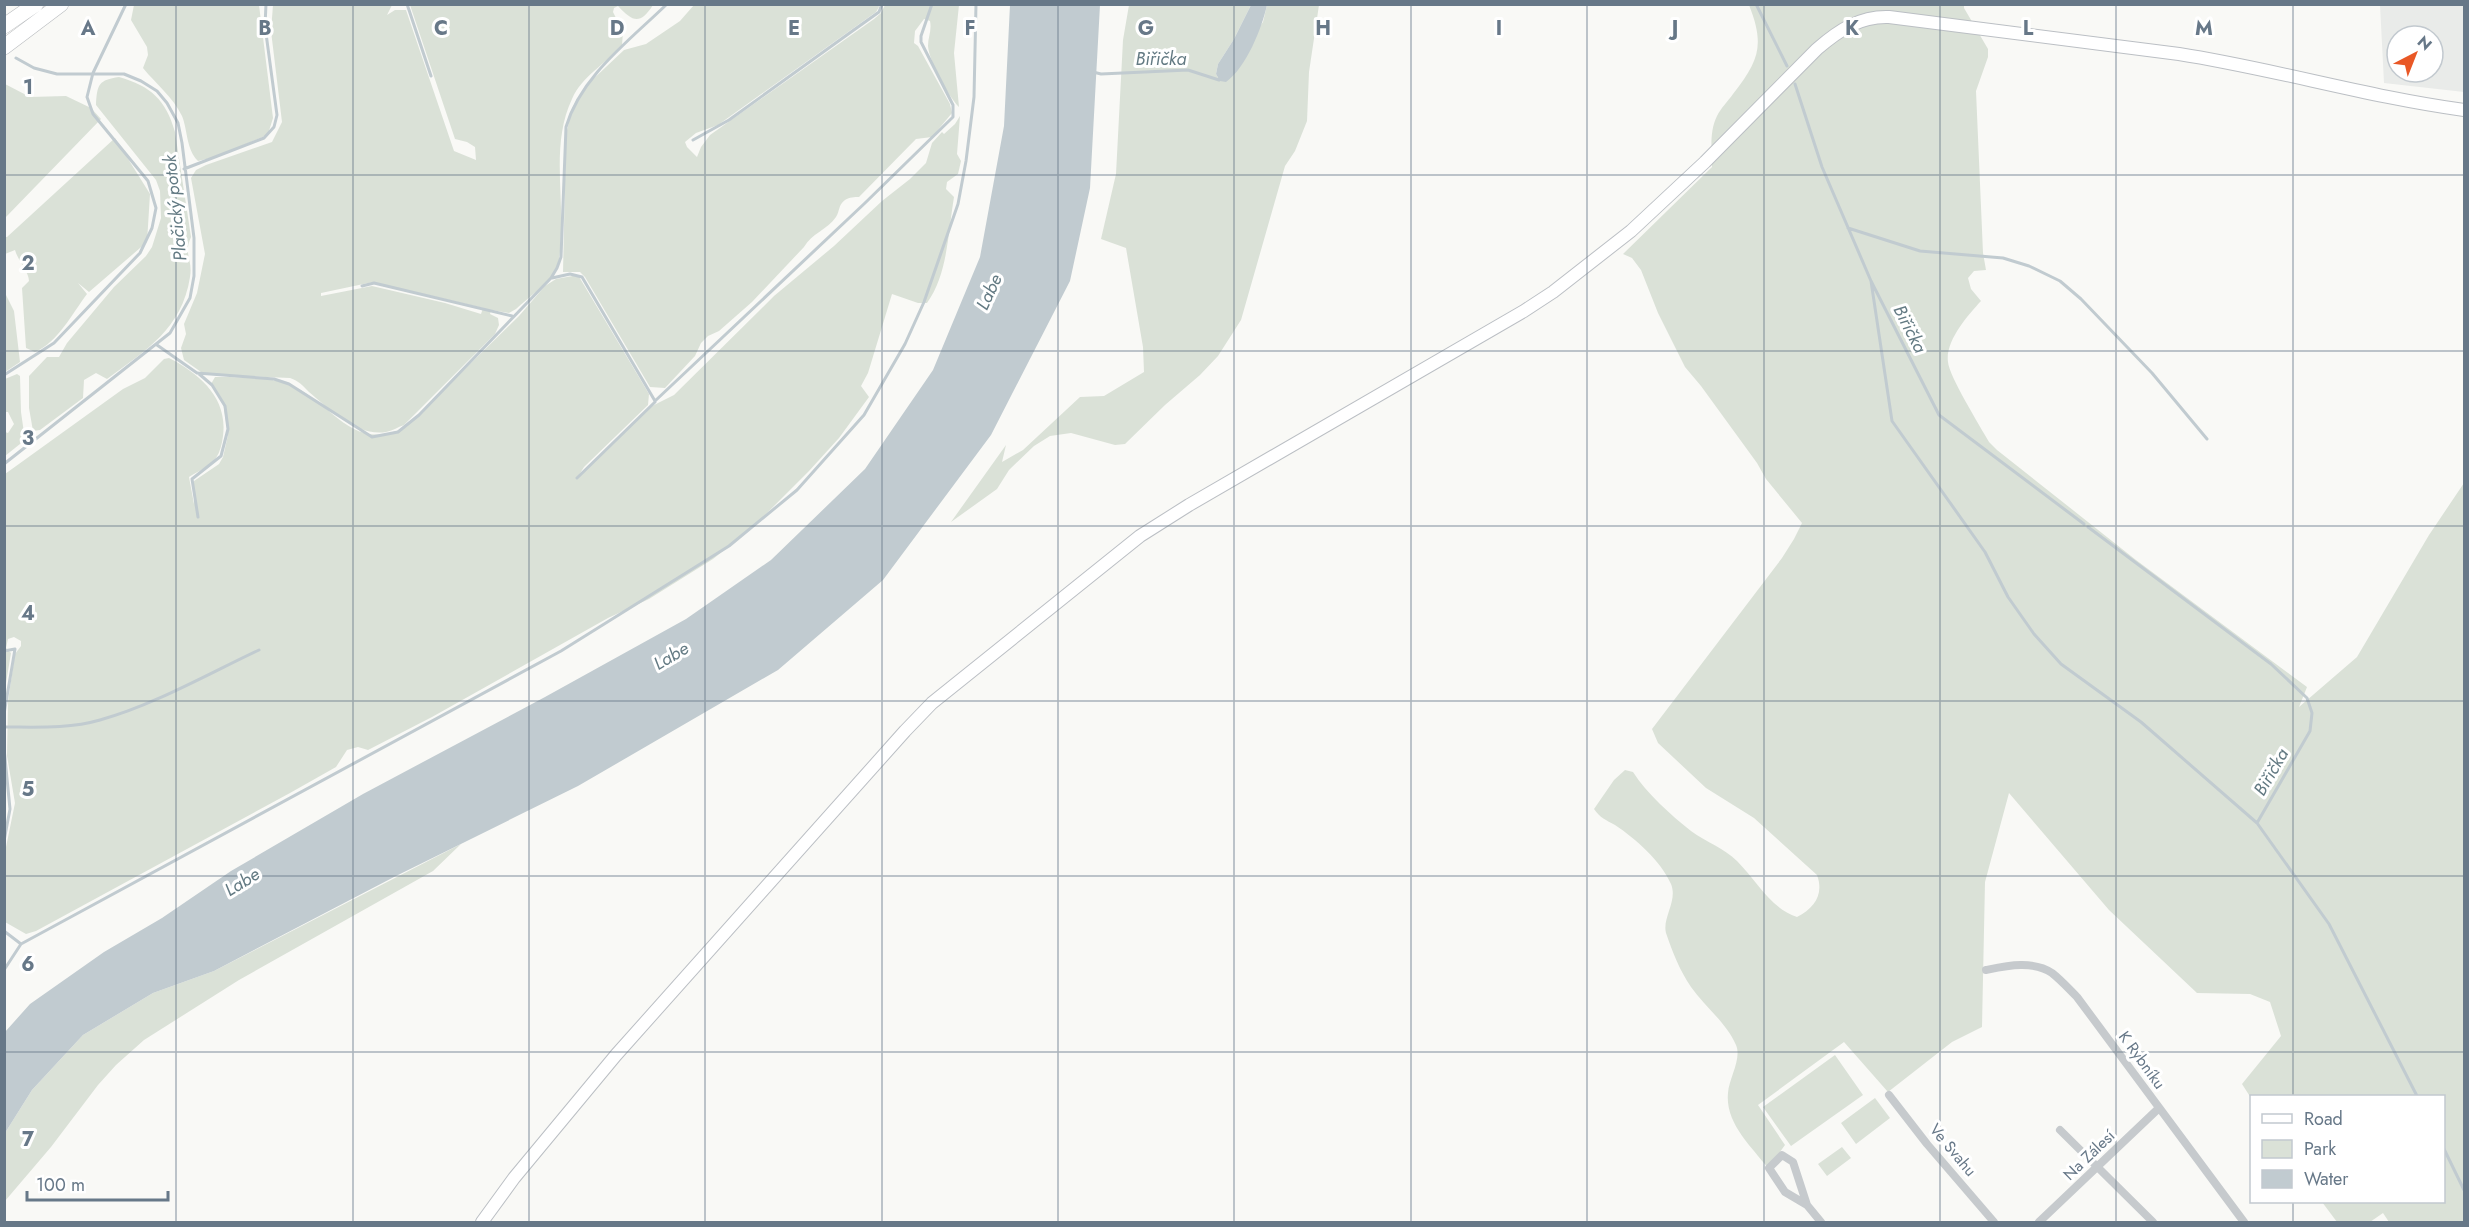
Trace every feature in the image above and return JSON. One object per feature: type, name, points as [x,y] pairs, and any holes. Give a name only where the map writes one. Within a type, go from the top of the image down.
[{"type":"highway","points":[[4,26],[36,4]]},
{"type":"highway","points":[[4,46],[61,4]]},
{"type":"street","points":[[482,1222],[514,1178],[616,1055],[932,703],[1140,536],[1189,505],[1524,311],[1574,276],[1631,231],[1705,162],[1817,49],[1833,35],[1852,24],[1872,16],[1889,17],[2178,54],[2390,98],[2464,110]]},
{"type":"street","name":"K Rybníku","points":[[1986,970],[2020,965],[2034,966],[2051,973],[2077,997],[2244,1222]]},
{"type":"street","name":"Ve Svahu","points":[[1889,1095],[1927,1144],[1995,1222]]},
{"type":"street","name":"Na Zálesí","points":[[2039,1222],[2099,1168],[2159,1108]]},
{"type":"street","points":[[2060,1130],[2153,1222]]},
{"type":"street","points":[[1807,1205],[1793,1162],[1782,1155],[1769,1168],[1785,1192],[1807,1205],[1821,1222]]},
{"type":"shaded area","points":[[2380,5],[2464,5],[2464,92],[2393,84],[2445,84],[2445,24],[2385,24],[2385,83]]},
{"type":"green space","points":[[878,4],[879,7],[876,12],[718,125],[696,133],[685,142],[697,157],[710,135],[874,19],[885,5],[959,5],[954,53],[959,107],[935,69],[928,46],[930,21],[924,19],[915,31],[914,43],[918,46],[950,104],[952,113],[932,137],[916,139],[859,197],[845,200],[832,221],[811,238],[752,302],[719,331],[708,336],[701,343],[695,356],[665,388],[650,387],[585,277],[580,272],[563,272],[566,135],[572,108],[589,83],[624,50],[646,44],[680,21],[694,5]]},
{"type":"green space","points":[[134,5],[259,5],[273,118],[265,136],[215,157],[198,161],[191,151],[184,122],[178,109],[143,68],[148,55],[147,47],[131,20]]},
{"type":"green space","points":[[273,5],[392,5],[387,15],[395,10],[406,10],[454,151],[476,160],[475,147],[455,139],[410,5],[653,5],[644,16],[636,19],[618,6],[614,8],[613,12],[623,32],[622,45],[576,91],[566,115],[560,149],[560,249],[555,271],[516,309],[509,313],[491,310],[490,314],[498,318],[499,325],[495,334],[404,425],[388,431],[365,430],[344,420],[296,380],[215,375],[201,372],[184,360],[181,348],[186,334],[184,324],[197,293],[205,254],[191,178],[196,170],[206,165],[272,142],[282,122],[271,31]],"holes":[[[373,282],[483,308],[481,314],[372,286],[321,296],[321,293]]]},
{"type":"green space","points":[[1129,5],[1251,5],[1218,64],[1216,74],[1220,81],[1263,22],[1267,5],[1319,5],[1309,72],[1307,121],[1295,151],[1285,166],[1241,320],[1218,356],[1125,444],[1115,445],[1071,433],[1050,436],[1034,446],[1009,470],[997,489],[951,522],[1006,445],[1002,462],[1023,450],[1080,397],[1104,396],[1144,372],[1143,347],[1126,248],[1101,239],[1116,174],[1123,40]]},
{"type":"green space","points":[[1749,5],[1964,5],[1988,49],[1988,57],[1976,91],[1983,253],[1986,270],[1974,271],[1968,278],[1971,289],[1981,301],[1958,329],[1950,346],[1948,362],[1954,378],[1989,442],[1997,450],[2136,560],[2307,687],[2299,707],[2357,657],[2429,535],[2464,483],[2464,1222],[2389,1222],[2383,1213],[2370,1222],[2337,1222],[2323,1203],[2445,1203],[2445,1095],[2250,1096],[2242,1084],[2281,1036],[2270,1002],[2250,994],[2197,993],[2109,910],[2009,793],[1985,882],[1982,1027],[1952,1042],[1888,1092],[1844,1042],[1758,1105],[1785,1145],[1768,1168],[1747,1143],[1735,1124],[1728,1104],[1728,1093],[1737,1056],[1736,1045],[1727,1029],[1691,987],[1674,954],[1665,927],[1673,897],[1673,890],[1667,875],[1647,851],[1615,825],[1601,817],[1594,809],[1614,780],[1625,770],[1633,772],[1652,796],[1675,818],[1737,861],[1771,901],[1787,913],[1797,917],[1809,909],[1816,900],[1819,888],[1817,875],[1754,818],[1706,788],[1658,743],[1652,729],[1782,558],[1802,523],[1766,479],[1757,463],[1685,367],[1658,313],[1641,270],[1632,258],[1623,254],[1712,167],[1714,122],[1720,110],[1749,72],[1757,52],[1757,31]]},
{"type":"green space","points":[[119,77],[140,85],[156,96],[167,111],[175,132],[191,237],[188,252],[191,271],[186,295],[171,324],[148,348],[107,379],[96,373],[84,380],[83,398],[40,430],[33,431],[29,408],[29,376],[47,357],[59,357],[67,343],[114,287],[146,256],[152,247],[161,218],[160,191],[156,180],[96,105],[100,84]]},
{"type":"green space","points":[[5,84],[30,97],[66,96],[91,108],[101,119],[5,218]]},
{"type":"green space","points":[[960,116],[957,154],[961,161],[958,174],[947,182],[946,189],[954,197],[946,252],[934,292],[927,303],[918,303],[892,294],[868,373],[861,386],[869,397],[839,438],[753,527],[713,559],[649,599],[608,618],[432,717],[368,750],[358,747],[347,750],[336,767],[36,931],[26,934],[5,922],[5,852],[15,803],[7,756],[8,701],[15,654],[21,646],[21,641],[14,637],[8,639],[6,648],[11,653],[5,689],[5,474],[123,389],[145,378],[164,359],[169,358],[191,372],[210,389],[221,410],[223,436],[220,451],[207,466],[189,477],[194,504],[194,481],[219,464],[228,435],[223,402],[211,384],[215,377],[242,377],[288,384],[304,392],[356,430],[370,434],[387,434],[406,427],[519,316],[545,286],[556,279],[578,275],[649,394],[648,405],[584,467],[579,475],[652,406],[674,395],[774,296],[910,179],[926,163],[932,143],[942,132],[944,134],[955,124]]},
{"type":"green space","points":[[115,138],[150,194],[147,242],[89,292],[78,283],[87,294],[58,335],[35,352],[26,348],[22,288],[29,278],[15,250],[5,254],[5,237]]},
{"type":"green space","points":[[5,293],[14,311],[20,362],[5,372]]},
{"type":"green space","points":[[17,374],[20,376],[21,412],[25,440],[5,456],[5,432],[8,433],[14,424],[8,412],[5,412],[5,379]]},
{"type":"green space","points":[[461,844],[433,871],[239,980],[144,1040],[98,1085],[51,1147],[5,1201],[5,1133],[32,1090],[83,1035],[153,993],[214,971]]},
{"type":"green space","points":[[1835,1055],[1863,1095],[1791,1146],[1763,1107]]},
{"type":"green space","points":[[1875,1098],[1890,1118],[1856,1144],[1841,1123]]},
{"type":"green space","points":[[1842,1147],[1851,1158],[1827,1176],[1818,1164]]},
{"type":"water","name":"Labe","points":[[1010,5],[1100,5],[1090,188],[1070,281],[991,435],[883,580],[778,670],[578,786],[394,877],[214,971],[153,993],[83,1035],[32,1090],[5,1133],[5,1032],[30,1004],[104,952],[162,918],[231,871],[363,794],[686,619],[771,560],[865,469],[933,370],[980,257],[1004,126]]},
{"type":"water","points":[[1251,5],[1267,5],[1257,36],[1246,58],[1233,76],[1226,82],[1220,81],[1216,74],[1218,64]]},
{"type":"waterway","points":[[4,375],[54,343],[140,253],[152,228],[156,208],[148,181],[93,114],[87,97],[93,73],[126,4]]},
{"type":"waterway","points":[[184,169],[264,138],[274,127],[277,115],[265,26],[266,4]]},
{"type":"waterway","points":[[407,4],[431,76]]},
{"type":"waterway","points":[[157,345],[197,373],[274,379],[289,384],[372,437],[398,432],[419,415],[551,278],[561,257],[566,127],[573,109],[583,91],[608,60],[667,4]]},
{"type":"waterway","points":[[693,140],[729,120],[879,12],[882,4]]},
{"type":"waterway","points":[[552,278],[570,274],[582,277],[655,401],[953,117],[953,105],[921,42],[932,4]]},
{"type":"waterway","points":[[4,970],[21,944],[561,651],[729,546],[797,490],[864,415],[905,344],[924,302],[958,204],[966,161],[974,97],[976,4]]},
{"type":"waterway","name":"Biřička","points":[[1756,4],[1787,66]]},
{"type":"waterway","name":"Plačický potok","points":[[4,464],[170,333],[190,298],[194,276],[194,238],[182,143],[178,123],[167,103],[157,91],[124,74],[57,74],[34,68],[16,58]]},
{"type":"waterway","name":"Biřička","points":[[1093,72],[1101,74],[1188,70],[1219,80],[1221,76]]},
{"type":"waterway","name":"Biřička","points":[[1795,84],[1822,167],[1871,281],[1939,415],[2084,524]]},
{"type":"waterway","points":[[1848,228],[1920,251],[2003,258],[2029,266],[2060,281],[2081,299],[2152,373],[2207,439]]},
{"type":"waterway","points":[[1871,281],[1892,421],[1985,552],[2008,597],[2034,634],[2061,664],[2141,722],[2257,823]]},
{"type":"waterway","points":[[362,286],[374,283],[512,316]]},
{"type":"waterway","points":[[198,373],[212,385],[225,406],[228,429],[221,456],[192,479],[198,517]]},
{"type":"waterway","points":[[577,478],[655,402]]},
{"type":"waterway","name":"Biřička","points":[[2088,527],[2271,664],[2307,698],[2312,713],[2310,731],[2257,823],[2329,924],[2416,1095]]},
{"type":"waterway","points":[[4,651],[15,649],[4,714]]},
{"type":"waterway","points":[[4,727],[64,726],[88,723],[120,714],[160,698],[259,650]]},
{"type":"waterway","points":[[4,748],[10,809],[4,841]]},
{"type":"waterway","points":[[4,931],[21,944]]},
{"type":"waterway","name":"Biřička","points":[[2445,1151],[2464,1190]]}]
